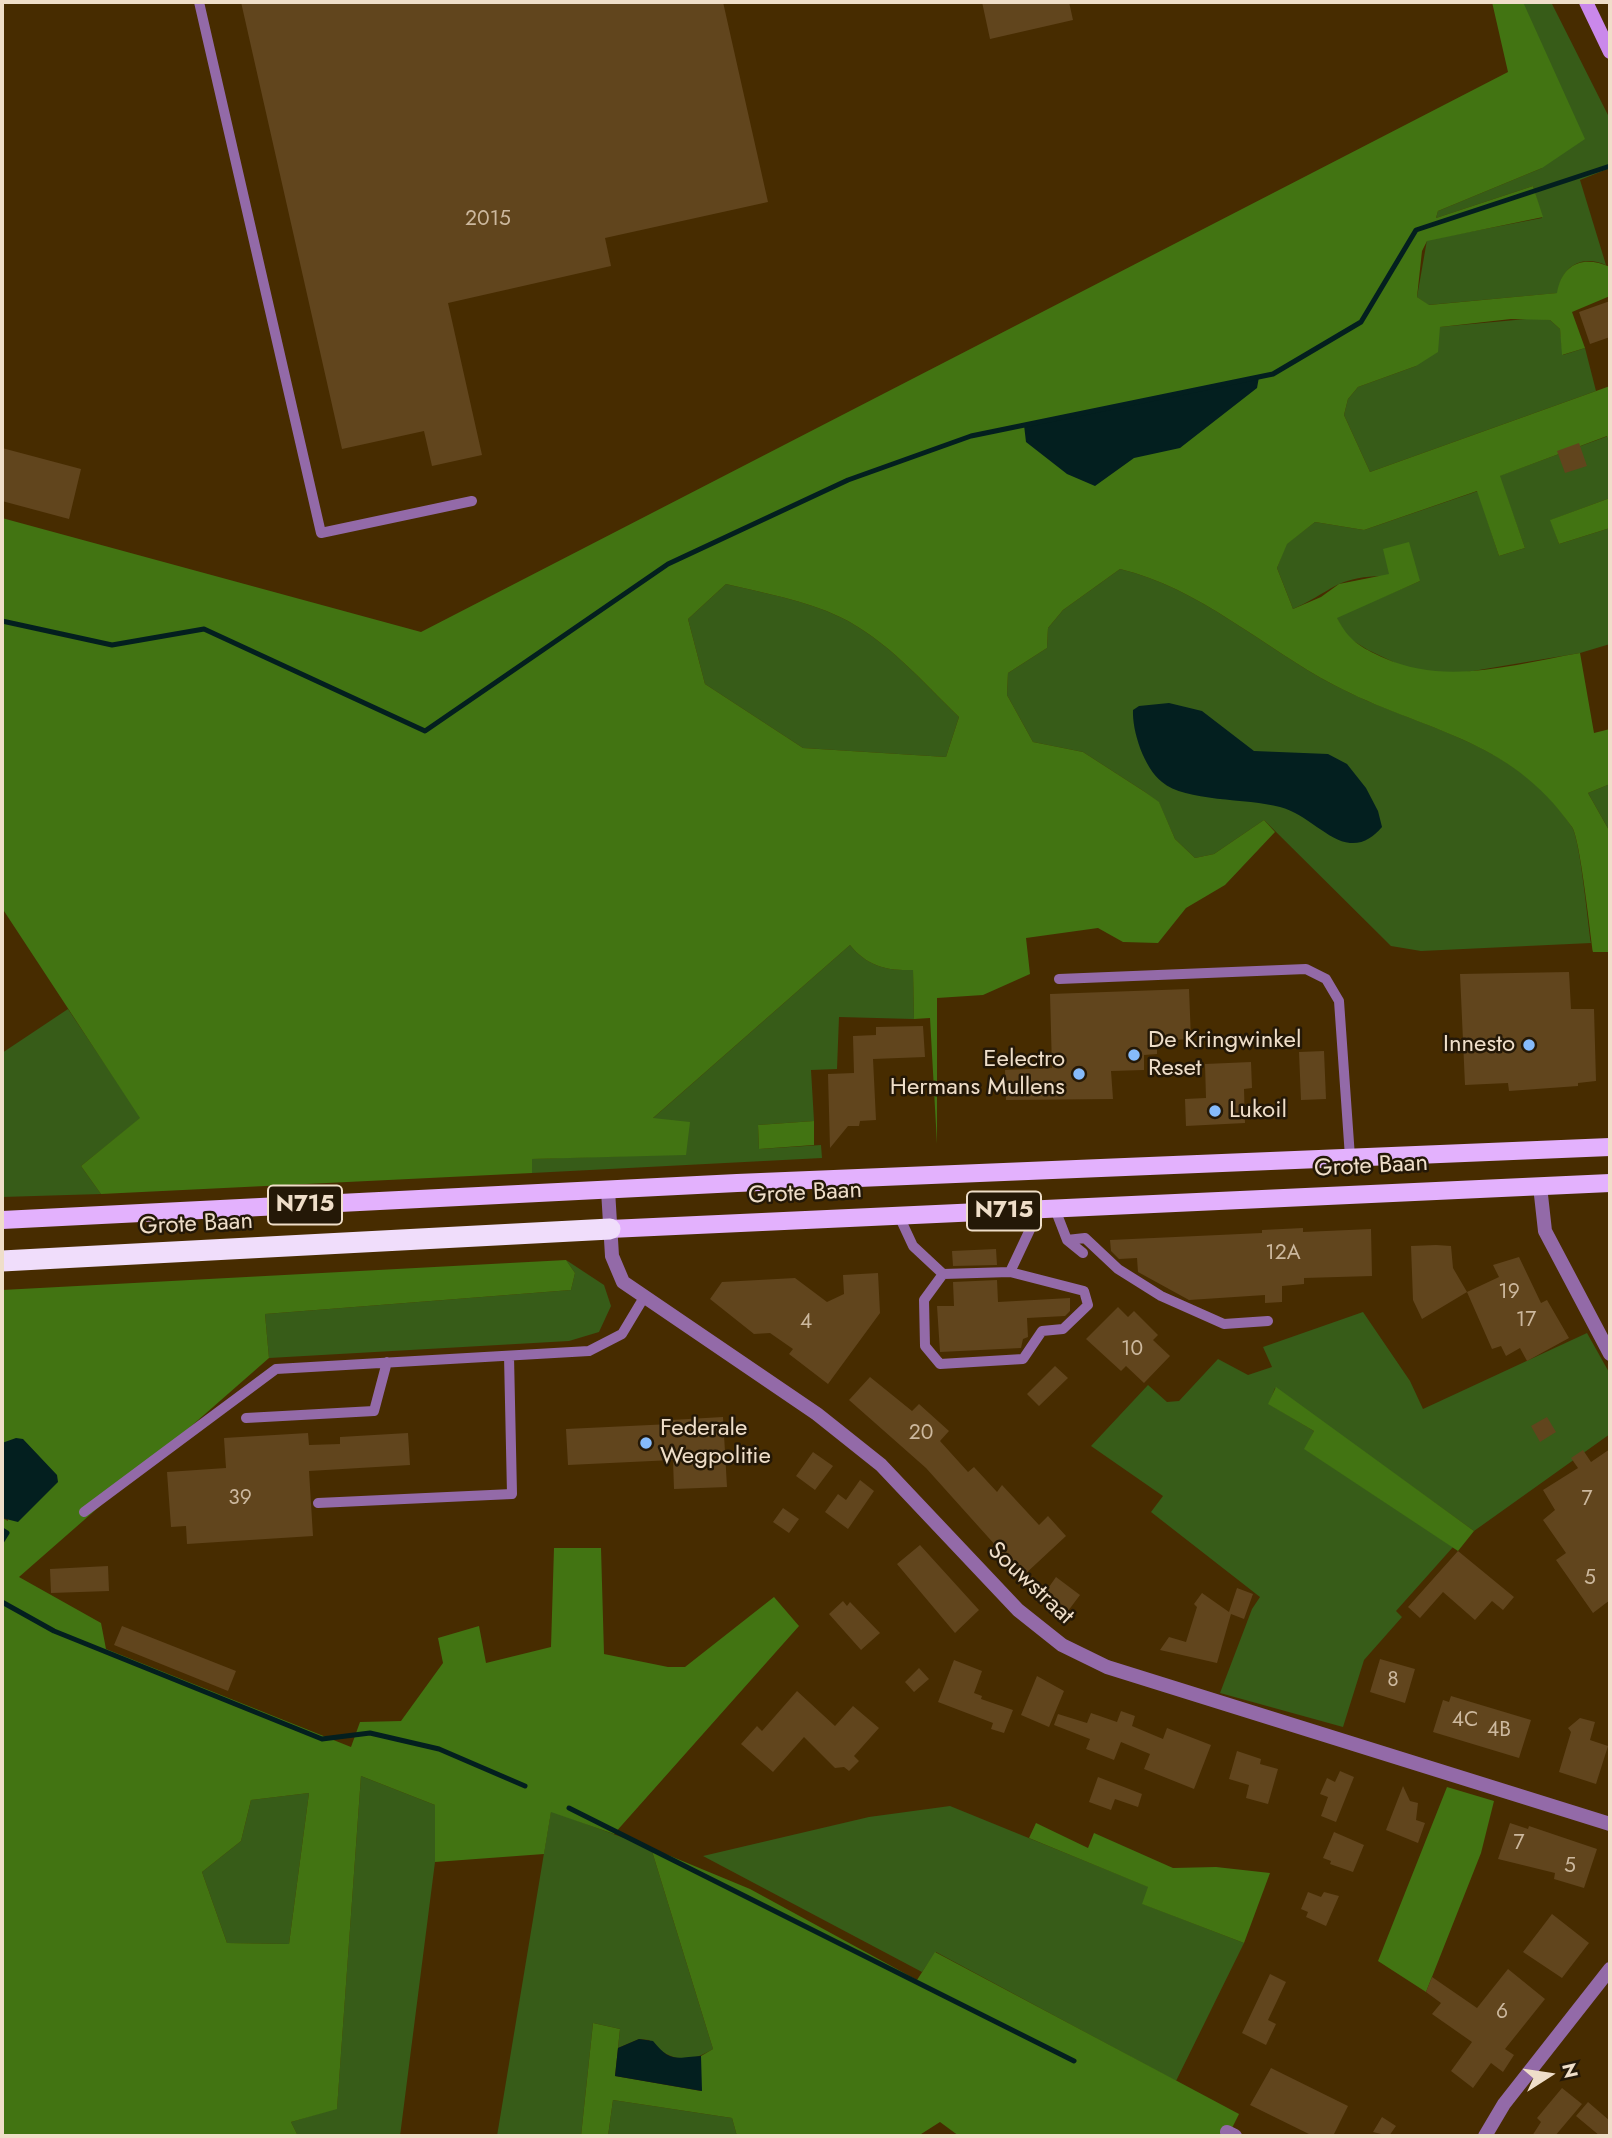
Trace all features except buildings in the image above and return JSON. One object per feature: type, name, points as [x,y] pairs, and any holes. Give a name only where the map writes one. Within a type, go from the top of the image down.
[{"type":"highway","name":"Grote Baan","points":[[2,1261],[610,1228]]},
{"type":"main road","name":"Grote Baan","points":[[2,1220],[1610,1147]]},
{"type":"main road","name":"Grote Baan","points":[[610,1228],[1610,1183]]},
{"type":"street","points":[[1586,2],[1610,52]]},
{"type":"street","points":[[1540,1186],[1545,1231],[1610,1354]]},
{"type":"street","name":"Souwstraat","points":[[608,1191],[612,1256],[623,1282],[643,1299],[817,1414],[881,1465],[1018,1610],[1062,1645],[1107,1667],[1610,1824]]},
{"type":"street","points":[[1485,2136],[1504,2104],[1610,1969]]},
{"type":"lane","points":[[199,2],[321,533],[472,501]]},
{"type":"lane","points":[[1059,979],[1306,969],[1326,979],[1339,1001],[1350,1157]]},
{"type":"lane","points":[[1055,1209],[1068,1240],[1083,1254]]},
{"type":"lane","points":[[1010,1272],[1034,1221],[1033,1210]]},
{"type":"lane","points":[[899,1216],[914,1246],[943,1274],[1010,1272],[1084,1291],[1088,1305],[1063,1329],[1042,1331],[1023,1359],[940,1364],[925,1346],[924,1300],[943,1274]]},
{"type":"lane","points":[[1068,1240],[1085,1238],[1140,1284],[1224,1324],[1268,1321]]},
{"type":"lane","points":[[84,1512],[276,1369],[589,1351],[622,1334],[643,1299]]},
{"type":"lane","points":[[318,1503],[512,1494],[509,1356]]},
{"type":"lane","points":[[246,1418],[374,1411],[387,1363]]},
{"type":"green space","points":[[1492,2],[1523,2],[1585,139],[1542,168],[1438,211],[1436,218],[1533,186],[1543,217],[1427,241],[1422,251],[1417,297],[1429,305],[1557,293],[1569,268],[1583,262],[1600,263],[1610,267],[1610,296],[1572,312],[1585,348],[1562,355],[1560,329],[1550,320],[1511,319],[1440,327],[1438,352],[1416,366],[1358,387],[1348,399],[1344,415],[1370,472],[1610,386],[1610,443],[1607,436],[1500,476],[1525,548],[1499,556],[1477,491],[1364,530],[1315,522],[1287,544],[1277,568],[1293,609],[1321,597],[1339,584],[1389,574],[1383,549],[1409,542],[1420,581],[1337,618],[1351,638],[1362,647],[1408,666],[1457,672],[1506,667],[1580,653],[1594,733],[1610,729],[1610,784],[1588,793],[1610,832],[1610,952],[1593,952],[1581,866],[1572,827],[1547,797],[1521,773],[1492,754],[1463,740],[1334,685],[1177,590],[1120,569],[1063,610],[1048,628],[1047,648],[1008,673],[1007,695],[1033,742],[1083,752],[1159,802],[1175,839],[1195,858],[1214,854],[1264,820],[1275,832],[1225,885],[1186,908],[1158,943],[1123,942],[1098,928],[1026,938],[1030,974],[983,995],[937,998],[937,1144],[930,1018],[914,1019],[913,970],[878,966],[863,958],[850,945],[653,1118],[690,1122],[686,1155],[532,1159],[532,1173],[101,1194],[81,1166],[140,1118],[2,908],[2,518],[421,632],[1508,72]],"holes":[[[726,584],[798,601],[827,611],[873,637],[959,717],[946,757],[803,748],[705,684],[688,619]]]},
{"type":"green space","points":[[1523,2],[1551,2],[1610,119],[1610,168],[1580,180],[1606,265],[1588,261],[1574,265],[1563,276],[1558,293],[1428,305],[1417,297],[1427,240],[1542,218],[1533,186],[1436,218],[1438,211],[1542,168]]},
{"type":"green space","points":[[1537,318],[1550,320],[1560,329],[1563,355],[1585,348],[1596,391],[1370,472],[1344,415],[1348,399],[1358,387],[1416,366],[1439,327]]},
{"type":"green space","points":[[1608,436],[1610,498],[1551,520],[1559,544],[1610,528],[1610,644],[1580,653],[1467,672],[1433,672],[1408,669],[1368,650],[1347,637],[1336,617],[1420,581],[1389,576],[1357,578],[1337,585],[1293,609],[1277,568],[1286,544],[1315,522],[1364,530],[1478,491],[1499,556],[1525,548],[1499,476]]},
{"type":"green space","points":[[1610,498],[1610,528],[1559,544],[1550,520]]},
{"type":"green space","points":[[1120,569],[1177,590],[1334,685],[1464,740],[1523,774],[1549,797],[1572,827],[1581,864],[1591,943],[1421,951],[1391,946],[1264,820],[1214,854],[1195,858],[1175,839],[1159,803],[1145,792],[1083,752],[1033,742],[1007,695],[1008,673],[1047,648],[1048,628],[1063,610]]},
{"type":"green space","points":[[726,584],[784,597],[827,611],[873,637],[959,717],[946,757],[803,748],[705,684],[688,619]]},
{"type":"green space","points":[[1610,784],[1610,832],[1588,793]]},
{"type":"green space","points":[[850,945],[863,958],[878,966],[913,970],[914,1019],[839,1017],[837,1069],[811,1070],[814,1121],[758,1125],[759,1149],[821,1145],[822,1158],[532,1173],[531,1159],[685,1154],[652,1119]]},
{"type":"green space","points":[[68,1009],[141,1118],[81,1166],[101,1194],[2,1197],[2,1053]]},
{"type":"green space","points":[[814,1121],[814,1145],[759,1149],[758,1125]]},
{"type":"green space","points":[[566,1260],[604,1285],[611,1306],[599,1332],[569,1341],[269,1358],[265,1314],[571,1290],[575,1273]]},
{"type":"green space","points":[[566,1260],[575,1273],[571,1290],[265,1314],[269,1358],[19,1577],[101,1623],[106,1649],[351,1747],[360,1722],[401,1721],[443,1663],[438,1638],[479,1626],[486,1663],[551,1647],[554,1548],[601,1548],[604,1654],[668,1667],[685,1667],[774,1597],[799,1626],[614,1834],[551,1812],[544,1854],[435,1862],[435,1805],[361,1776],[337,2109],[291,2122],[298,2136],[2,2136],[2,1518],[8,1521],[2,1443],[2,1290]],"holes":[[[309,1793],[289,1944],[227,1943],[202,1872],[241,1841],[251,1800]]]},
{"type":"green space","points":[[1363,1312],[1410,1381],[1423,1409],[1587,1333],[1610,1374],[1610,1434],[1474,1531],[1275,1388],[1269,1404],[1314,1431],[1305,1449],[1453,1547],[1396,1611],[1402,1617],[1364,1660],[1343,1727],[1220,1693],[1252,1609],[1260,1597],[1151,1512],[1163,1496],[1091,1446],[1148,1385],[1167,1402],[1179,1401],[1218,1359],[1248,1375],[1272,1367],[1263,1347]]},
{"type":"green space","points":[[1276,1387],[1474,1531],[1458,1551],[1304,1449],[1314,1431],[1268,1404]]},
{"type":"green space","points":[[361,1776],[435,1805],[435,1862],[400,2136],[298,2136],[291,2122],[337,2108]]},
{"type":"green space","points":[[1447,1787],[1494,1801],[1481,1853],[1426,1992],[1378,1961]]},
{"type":"green space","points":[[309,1793],[289,1944],[227,1943],[202,1872],[241,1841],[251,1800]]},
{"type":"green space","points":[[950,1806],[1149,1887],[1143,1904],[1244,1943],[1176,2081],[936,1952],[922,1972],[703,1856],[869,1817]]},
{"type":"green space","points":[[551,1811],[651,1848],[713,2049],[687,2059],[664,2053],[649,2040],[639,2039],[618,2048],[620,2029],[593,2023],[581,2136],[497,2136]]},
{"type":"green space","points":[[1036,1823],[1088,1848],[1094,1833],[1173,1868],[1216,1867],[1270,1873],[1244,1943],[1142,1904],[1148,1887],[1029,1838]]},
{"type":"green space","points":[[651,1848],[750,1889],[917,1980],[935,1952],[1239,2114],[1228,2136],[959,2136],[940,2122],[918,2136],[737,2136],[732,2118],[613,2100],[608,2136],[581,2136],[593,2023],[620,2029],[615,2076],[701,2091],[701,2056],[713,2049]]},
{"type":"green space","points":[[613,2100],[732,2118],[737,2136],[608,2136]]},
{"type":"water","points":[[1259,377],[1257,388],[1180,448],[1134,458],[1095,486],[1067,474],[1026,442],[1024,425]]},
{"type":"water","points":[[1169,703],[1202,711],[1254,751],[1328,754],[1347,764],[1366,788],[1378,811],[1382,827],[1368,839],[1350,843],[1334,838],[1290,810],[1266,804],[1201,796],[1172,788],[1162,782],[1150,768],[1140,749],[1133,719],[1133,710],[1139,706]]},
{"type":"water","points":[[16,1438],[23,1439],[57,1475],[58,1482],[18,1522],[2,1518],[2,1443]]},
{"type":"water","points":[[639,2039],[653,2041],[669,2056],[701,2056],[702,2091],[615,2076],[618,2048]]},
{"type":"waterway","points":[[2,621],[112,645],[204,629],[425,731],[668,564],[848,480],[971,436],[1273,374],[1361,322],[1416,230],[1610,166]]},
{"type":"waterway","points":[[2,1530],[7,1533],[2,1541]]},
{"type":"waterway","points":[[2,1602],[54,1631],[322,1739],[370,1733],[439,1749],[525,1786]]},
{"type":"waterway","points":[[569,1808],[1074,2061]]},
{"type":"place","name":"Innesto","points":[[1529,1045]]},
{"type":"place","name":"De Kringwinkel Reset","points":[[1134,1055]]},
{"type":"place","name":"Eelectro Hermans Mullens","points":[[1079,1074]]},
{"type":"place","name":"Lukoil","points":[[1215,1111]]},
{"type":"place","name":"Federale Wegpolitie","points":[[646,1443]]}]
